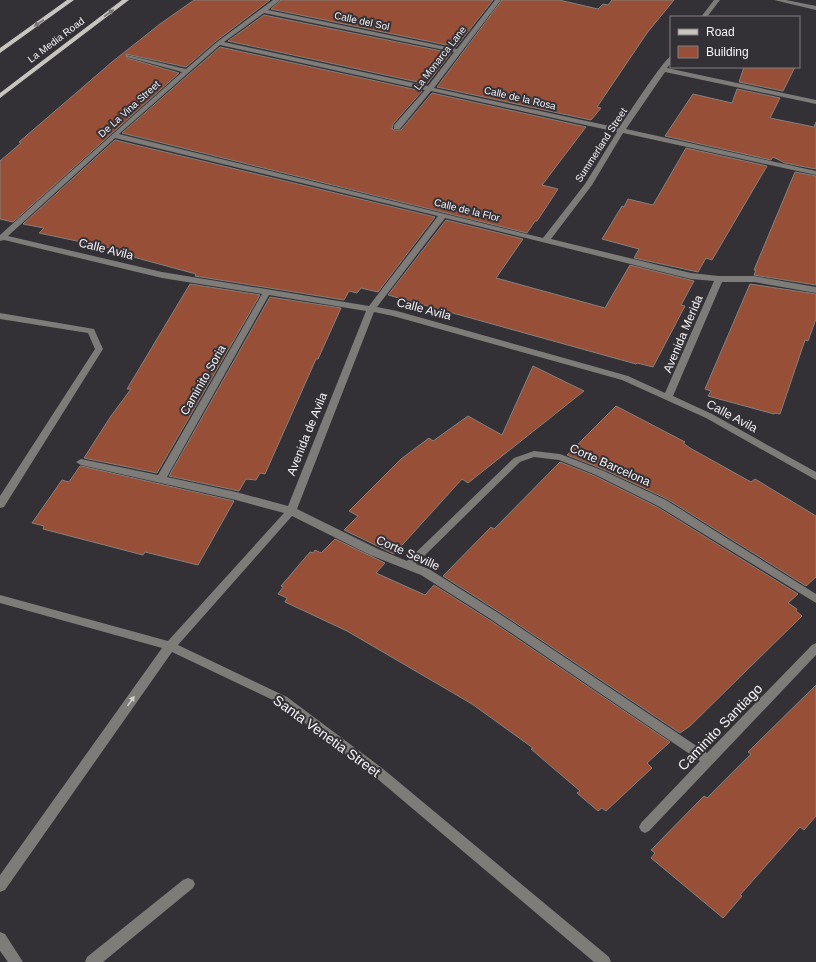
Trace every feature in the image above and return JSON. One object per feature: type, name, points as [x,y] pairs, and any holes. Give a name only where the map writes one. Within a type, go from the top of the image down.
[{"type":"main road","name":"La Media Road","points":[[0,51],[71,0]]},
{"type":"main road","name":"La Media Road","points":[[0,96],[126,0]]},
{"type":"street","name":"De La Vina Street","points":[[1,238],[114,135],[219,43],[277,0]]},
{"type":"street","name":"La Monarca Lane","points":[[397,127],[430,88],[498,0]]},
{"type":"street","points":[[705,16],[717,0]]},
{"type":"street","points":[[777,0],[816,8]]},
{"type":"street","name":"Calle del Sol","points":[[263,11],[458,51]]},
{"type":"street","name":"Calle de la Rosa","points":[[219,43],[816,173]]},
{"type":"street","points":[[129,56],[187,71]]},
{"type":"street","name":"Summerland Street","points":[[545,241],[588,184],[621,131],[670,59]]},
{"type":"street","points":[[662,69],[816,102]]},
{"type":"street","name":"Calle de la Flor","points":[[114,135],[691,276],[719,279],[754,279],[816,290]]},
{"type":"street","name":"Avenida de Avila","points":[[0,886],[170,646],[291,511],[371,309],[443,215]]},
{"type":"street","name":"Calle Avila","points":[[1,238],[162,275],[394,313],[625,378],[710,416],[816,476]]},
{"type":"street","name":"Avenida Merida","points":[[668,397],[719,279]]},
{"type":"street","name":"Caminito Soria","points":[[160,480],[267,292]]},
{"type":"street","points":[[0,316],[91,331],[99,349],[0,504]]},
{"type":"street","name":"Corte Barcelona","points":[[408,565],[517,460],[534,454],[560,457],[600,473],[662,503],[816,599]]},
{"type":"street","name":"Corte Seville","points":[[81,462],[236,496],[291,511],[374,552],[425,572],[496,617],[709,761]]},
{"type":"street","name":"Santa Venetia Street","points":[[0,599],[170,646],[283,700],[378,772],[604,962]]},
{"type":"street","name":"Caminito Santiago","points":[[645,827],[816,648]]},
{"type":"street","points":[[92,962],[188,884]]},
{"type":"street","points":[[0,939],[16,962]]},
{"type":"building","points":[[194,0],[270,0],[216,41],[186,67],[126,54],[127,58],[179,73],[13,222],[0,219],[0,161],[21,143],[19,142],[112,62],[160,24]]},
{"type":"building","points":[[281,0],[493,0],[456,47],[271,9]]},
{"type":"building","points":[[502,0],[559,0],[598,9],[603,4],[608,5],[612,0],[674,0],[647,33],[597,107],[601,108],[591,120],[437,87]]},
{"type":"building","points":[[264,15],[451,53],[427,84],[228,41]]},
{"type":"building","points":[[220,47],[422,91],[393,124],[392,129],[394,130],[401,130],[432,93],[586,127],[542,185],[558,189],[537,221],[535,221],[527,233],[122,133]]},
{"type":"building","points":[[744,68],[794,68],[783,91],[739,82]]},
{"type":"building","points":[[737,89],[780,98],[770,118],[814,127],[816,122],[816,169],[785,163],[773,157],[771,160],[665,136],[693,94],[732,103]]},
{"type":"building","points":[[115,140],[435,217],[378,292],[361,288],[357,293],[349,291],[344,300],[195,276],[196,274],[126,255],[129,252],[39,233],[44,228],[23,224]]},
{"type":"building","points":[[686,148],[767,166],[712,260],[706,258],[698,272],[634,258],[639,249],[602,239],[622,206],[624,207],[628,199],[653,205]]},
{"type":"building","points":[[795,172],[816,176],[816,285],[754,275],[756,270],[754,270]]},
{"type":"building","points":[[446,220],[523,239],[496,278],[605,308],[630,265],[694,281],[681,305],[685,306],[653,367],[636,364],[388,295]]},
{"type":"building","points":[[190,284],[260,295],[157,473],[84,458],[111,416],[131,389],[127,389]]},
{"type":"building","points":[[750,284],[816,294],[816,319],[808,341],[805,340],[780,414],[774,414],[708,396],[711,391],[705,389]]},
{"type":"building","points":[[270,297],[341,308],[318,359],[316,359],[265,474],[260,473],[256,480],[246,479],[239,491],[169,476]]},
{"type":"building","points":[[533,366],[584,391],[468,483],[462,479],[394,554],[344,530],[358,516],[349,511],[401,459],[429,438],[433,441],[468,416],[502,435]]},
{"type":"building","points":[[616,406],[685,442],[683,443],[690,448],[751,482],[755,479],[816,516],[816,577],[806,586],[667,499],[605,470],[567,455]]},
{"type":"building","points":[[560,462],[595,476],[657,507],[798,594],[788,603],[797,609],[796,611],[802,616],[690,726],[680,733],[443,576],[491,527],[494,529]]},
{"type":"building","points":[[80,466],[234,501],[198,565],[145,552],[143,555],[43,529],[44,526],[32,523],[62,480],[69,482]]},
{"type":"building","points":[[335,539],[385,563],[376,573],[425,595],[434,585],[491,621],[670,742],[647,763],[652,768],[606,811],[602,808],[598,811],[577,793],[580,791],[531,749],[533,748],[472,704],[347,631],[285,602],[287,598],[278,594],[283,587],[281,586],[310,552],[313,553],[315,550],[321,553]]},
{"type":"building","points":[[816,685],[816,816],[804,830],[800,827],[740,895],[742,896],[723,918],[651,858],[655,853],[651,850],[704,796],[707,798],[751,754],[748,752]]}]
